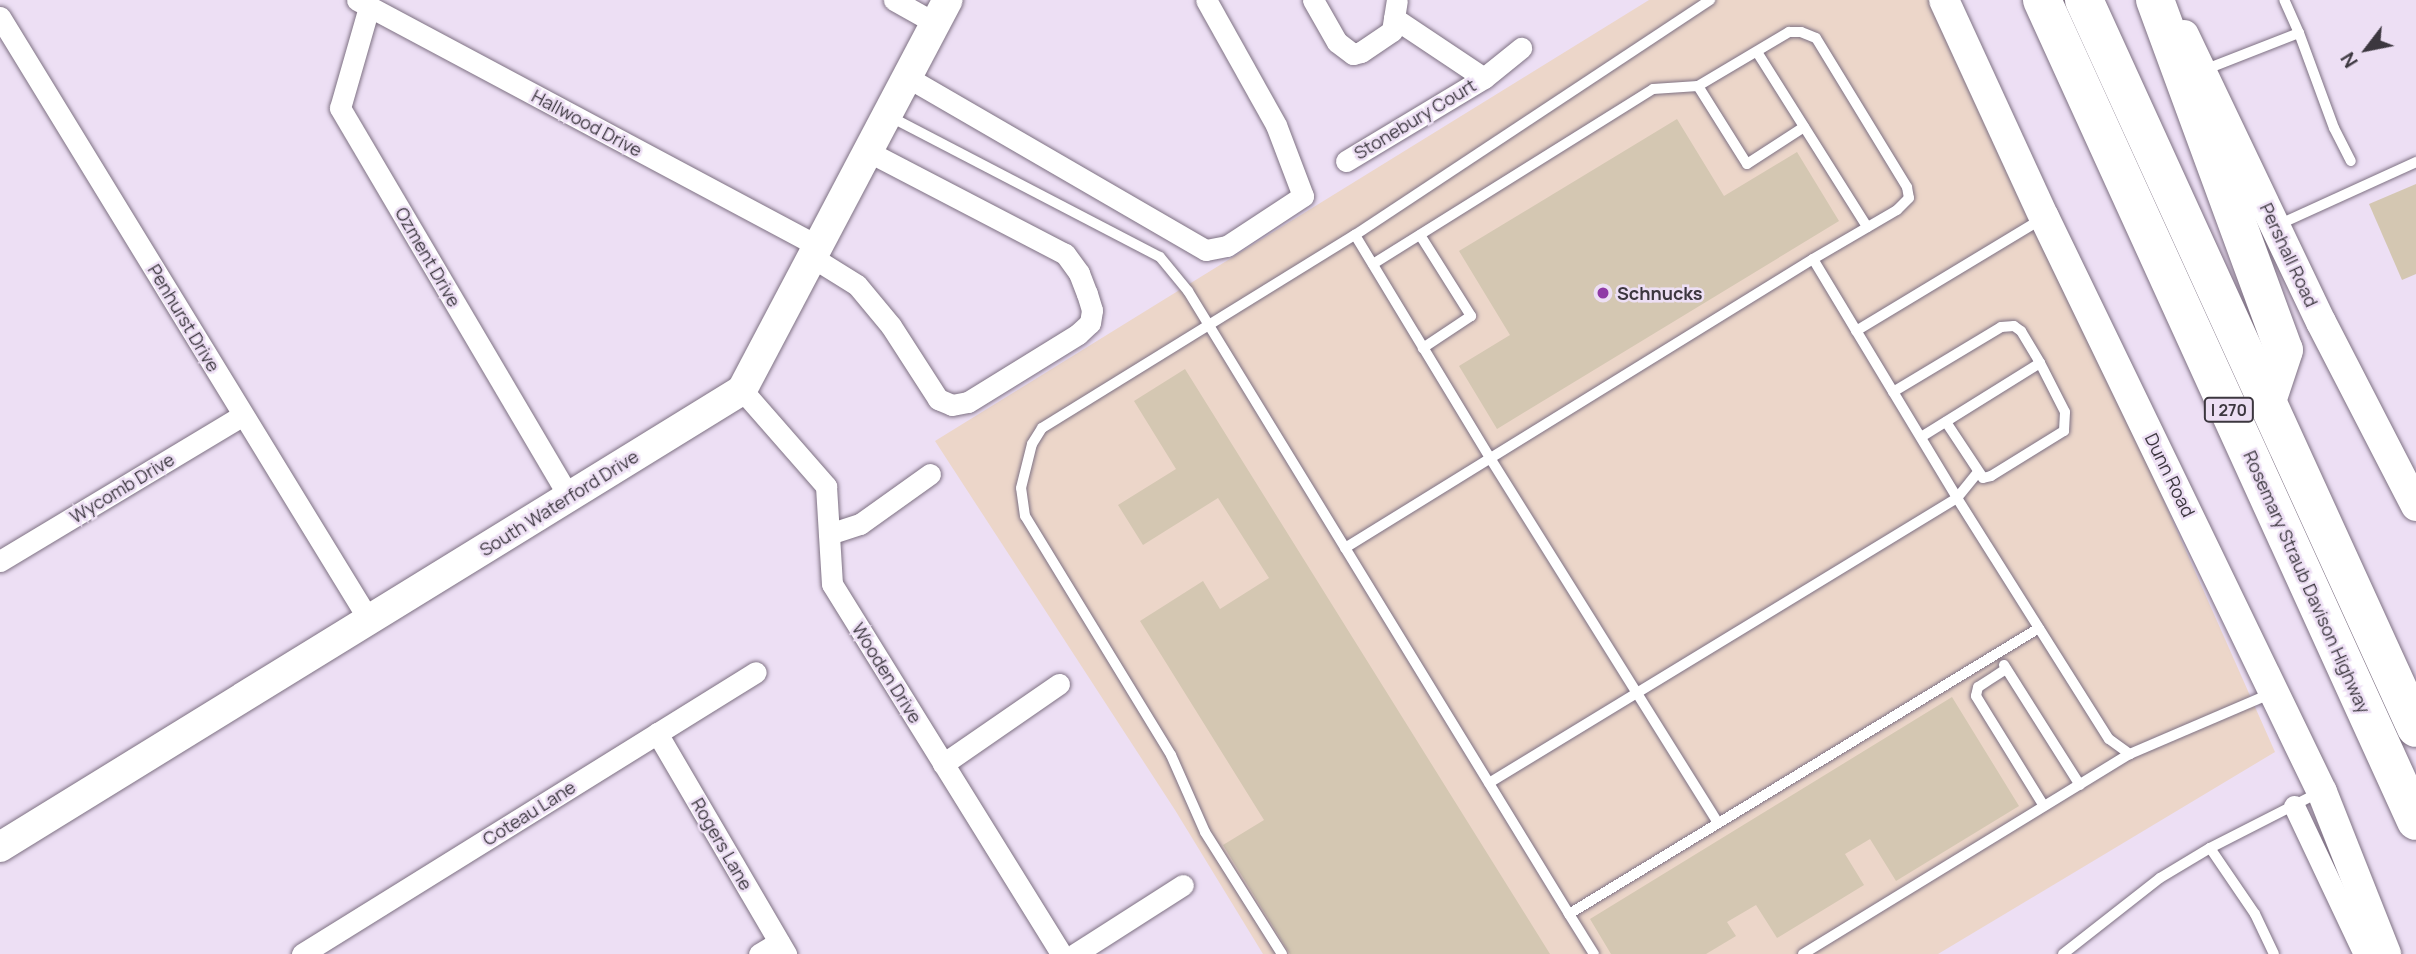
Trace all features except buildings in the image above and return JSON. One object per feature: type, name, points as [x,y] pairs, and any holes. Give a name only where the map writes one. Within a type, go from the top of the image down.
[{"type":"highway","name":"Rosemary Straub Davison Highway","points":[[2042,0],[2416,821]]},
{"type":"highway","name":"Rosemary Straub Davison Highway","points":[[2084,0],[2416,728]]},
{"type":"highway","points":[[2155,0],[2284,350],[2267,401]]},
{"type":"street","points":[[743,390],[942,11],[894,0]]},
{"type":"street","points":[[907,77],[1206,250],[1227,246],[1303,196],[1276,125],[1206,0]]},
{"type":"street","name":"Stonebury Court","points":[[1313,0],[1337,42],[1353,54],[1361,52],[1392,32],[1396,9],[1485,78]]},
{"type":"street","name":"Dunn Road","points":[[1944,0],[2044,217],[2322,792],[2386,954]]},
{"type":"street","name":"Pershall Road","points":[[2168,0],[2276,226],[2416,506]]},
{"type":"street","name":"Hallwood Drive","points":[[363,3],[815,251],[857,285],[891,326],[938,399],[952,405],[968,402],[1077,334],[1090,323],[1092,310],[1079,273],[1065,254],[867,151]]},
{"type":"street","name":"Ozment Drive","points":[[363,3],[340,108],[569,497]]},
{"type":"street","name":"Penhurst Drive","points":[[0,17],[369,620]]},
{"type":"street","name":"Stonebury Court","points":[[1346,161],[1485,78],[1521,48]]},
{"type":"street","name":"South Waterford Drive","points":[[0,847],[743,390]]},
{"type":"street","name":"Wooden Drive","points":[[743,390],[826,486],[832,584],[1061,954]]},
{"type":"street","name":"Wycomb Drive","points":[[0,561],[243,415]]},
{"type":"street","points":[[829,534],[860,524],[930,474]]},
{"type":"street","name":"Coteau Lane","points":[[302,954],[756,672]]},
{"type":"street","points":[[943,764],[1059,684]]},
{"type":"street","name":"Rogers Lane","points":[[657,733],[783,948]]},
{"type":"street","points":[[2294,806],[2364,954]]},
{"type":"street","points":[[1075,954],[1183,885]]},
{"type":"street","points":[[759,954],[783,948]]},
{"type":"lane","points":[[1282,954],[1205,832],[1171,755],[1025,516],[1022,504],[1025,464],[1032,444],[1042,428],[1355,235],[1710,0]]},
{"type":"lane","points":[[2284,0],[2334,128],[2351,161]]},
{"type":"lane","points":[[1345,548],[1897,210],[1909,198],[1907,187],[1815,38],[1801,32],[1789,33],[1698,86],[1653,89],[1373,264]]},
{"type":"lane","points":[[2202,71],[2298,33]]},
{"type":"lane","points":[[1757,52],[1867,228]]},
{"type":"lane","points":[[1698,86],[1746,163],[1804,127]]},
{"type":"lane","points":[[887,115],[1160,257],[1188,291],[1594,954]]},
{"type":"lane","points":[[2276,226],[2416,162]]},
{"type":"lane","points":[[1856,331],[2044,217]]},
{"type":"lane","points":[[1355,235],[1490,458],[1718,823]]},
{"type":"lane","points":[[1420,235],[1471,316],[1423,348]]},
{"type":"lane","points":[[1813,259],[1957,498],[2109,739],[2130,754]]},
{"type":"lane","points":[[1893,392],[2001,327],[2014,326],[2021,331],[2040,363],[2065,412],[2064,431],[1991,477],[1983,478],[1977,473],[1946,422]]},
{"type":"lane","points":[[1921,438],[2040,363]]},
{"type":"lane","points":[[1489,783],[1957,498],[1977,473]]},
{"type":"lane","points":[[1569,914],[2039,628]]},
{"type":"lane","points":[[1997,654],[2080,785]]},
{"type":"lane","points":[[2006,669],[1978,687],[1976,696],[2044,806]]},
{"type":"lane","points":[[1803,954],[2130,754],[2272,692]]},
{"type":"lane","points":[[2063,954],[2160,878],[2210,848],[2322,792]]},
{"type":"lane","points":[[2210,848],[2255,914],[2274,954]]},
{"type":"shaded area","points":[[1649,0],[1942,0],[2275,752],[1938,954],[1263,954],[1175,810],[935,441]]},
{"type":"place","name":"Schnucks","points":[[1603,293]]}]
